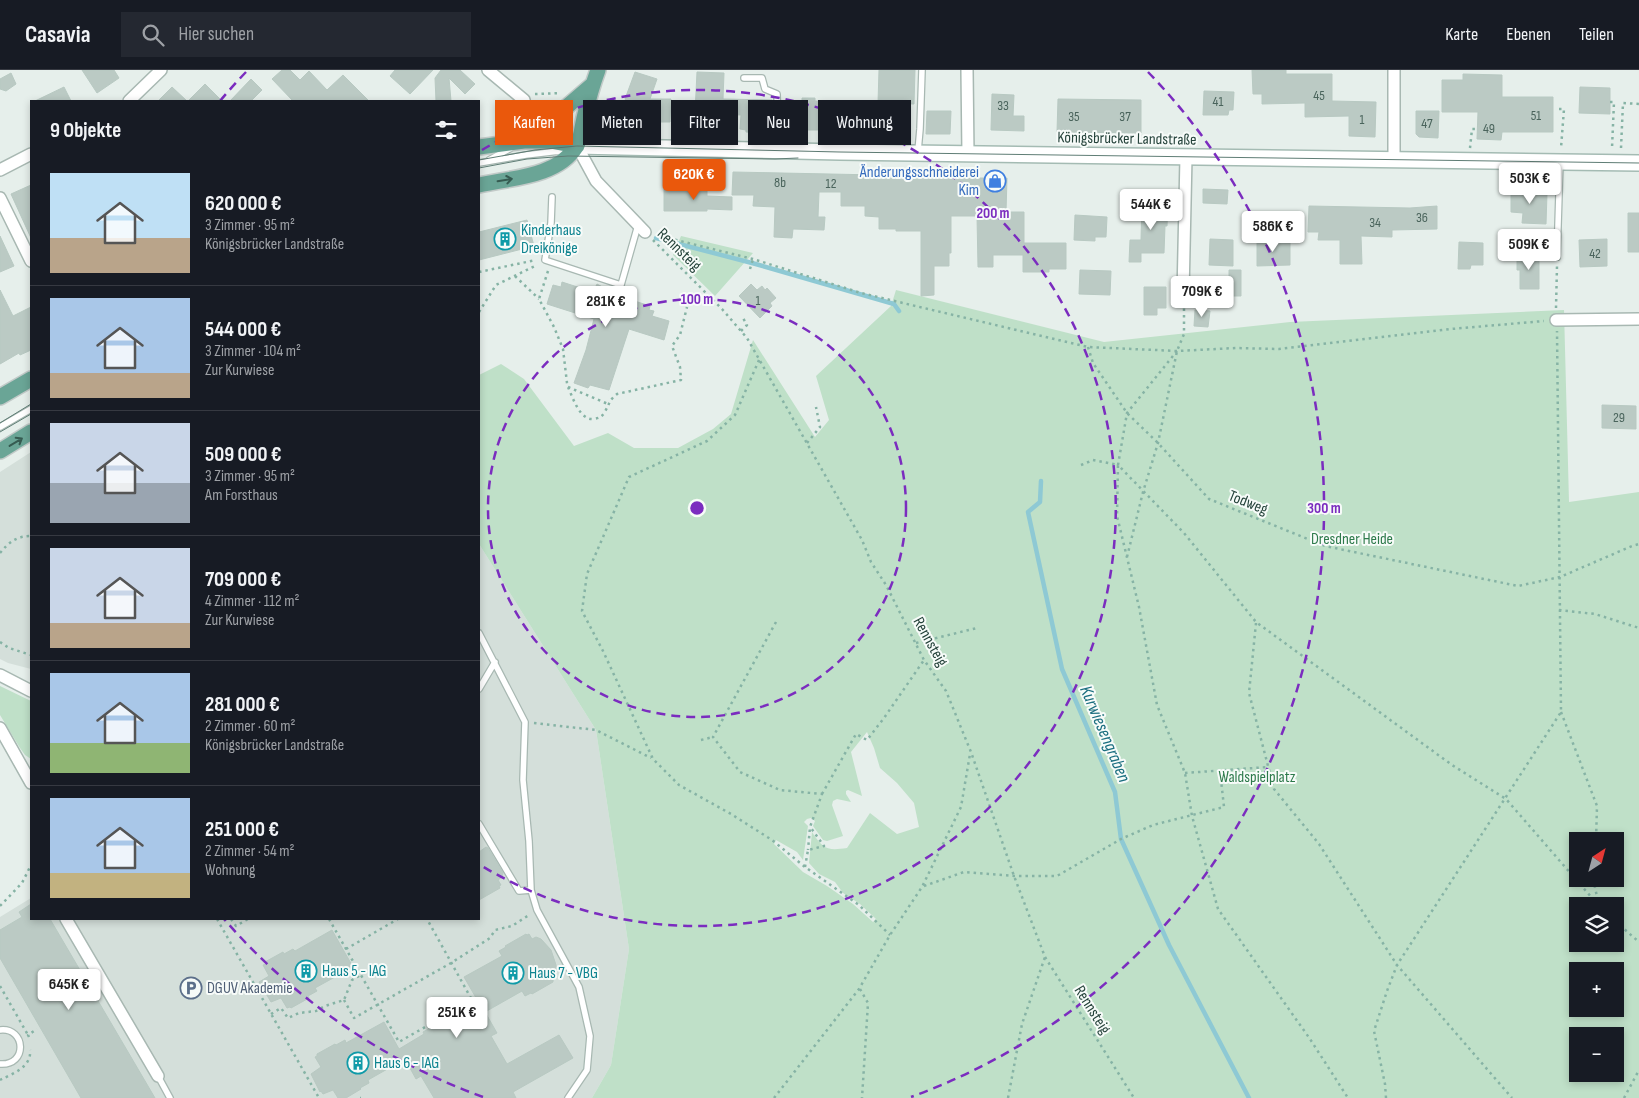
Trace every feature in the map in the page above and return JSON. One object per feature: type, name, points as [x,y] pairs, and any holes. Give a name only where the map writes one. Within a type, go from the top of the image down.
[{"type":"main road","points":[[572,100],[596,77]]},
{"type":"main road","points":[[480,185],[530,176],[560,163],[577,146],[596,77]]},
{"type":"main road","points":[[480,147],[495,144]]},
{"type":"main road","points":[[572,145],[577,146]]},
{"type":"main road","name":"Königsbrücker Landstraße","points":[[577,146],[968,154],[1639,163]]},
{"type":"main road","points":[[0,397],[30,379]]},
{"type":"main road","points":[[0,451],[30,433]]},
{"type":"street","points":[[130,100],[161,70]]},
{"type":"street","points":[[488,70],[524,100]]},
{"type":"street","points":[[966,70],[968,154]]},
{"type":"street","points":[[1394,70],[1394,160]]},
{"type":"street","points":[[577,146],[596,181],[645,230]]},
{"type":"street","points":[[0,170],[30,155]]},
{"type":"street","points":[[1183,294],[1186,157]]},
{"type":"street","points":[[0,198],[30,259]]},
{"type":"street","points":[[1556,320],[1639,319]]},
{"type":"street","points":[[0,675],[30,690]]},
{"type":"street","points":[[0,728],[3,741],[26,767],[30,780]]},
{"type":"street","points":[[67,920],[158,1076]]},
{"type":"lane","points":[[918,153],[922,70]]},
{"type":"lane","points":[[744,78],[762,78],[765,89],[777,94],[781,151]]},
{"type":"lane","points":[[482,163],[513,145]]},
{"type":"lane","points":[[482,163],[526,155],[564,152],[577,146]]},
{"type":"lane","points":[[1557,257],[1560,162]]},
{"type":"lane","points":[[552,197],[547,260],[621,285],[645,230]]},
{"type":"lane","points":[[0,427],[30,410]]},
{"type":"lane","points":[[480,635],[525,722],[522,780],[529,841],[531,890],[537,910],[580,987],[590,1036],[587,1070],[568,1098]]},
{"type":"lane","points":[[480,687],[495,662]]},
{"type":"lane","points":[[480,826],[519,891],[531,890]]},
{"type":"lane","points":[[0,1030],[10,1031],[19,1040],[21,1046],[18,1057],[7,1064],[0,1064]]},
{"type":"lane","points":[[158,1076],[170,1098]]},
{"type":"path","points":[[1610,102],[1614,102],[1616,162]]},
{"type":"path","points":[[1616,162],[1623,103],[1639,104]]},
{"type":"path","points":[[1559,109],[1564,109],[1560,162]]},
{"type":"path","points":[[1468,161],[1472,129],[1476,130]]},
{"type":"path","points":[[645,230],[861,292],[1088,347],[1177,351],[1236,348],[1279,349],[1451,329],[1556,320]]},
{"type":"path","name":"Rennsteig","points":[[645,230],[741,331],[760,360],[862,540],[871,562],[886,585],[924,660],[946,691],[971,752],[1014,876],[1045,957],[1134,1098]]},
{"type":"path","points":[[1557,257],[1556,320],[1561,712],[1597,806],[1596,832]]},
{"type":"path","points":[[480,272],[547,260]]},
{"type":"path","points":[[480,310],[496,285],[547,260]]},
{"type":"path","points":[[539,299],[547,260]]},
{"type":"path","points":[[750,269],[752,261]]},
{"type":"path","points":[[514,276],[539,299],[554,327],[563,349],[568,388],[583,415],[590,419],[599,418],[604,414],[610,400],[617,394],[681,380],[680,368],[672,346],[680,335],[687,307]]},
{"type":"path","points":[[1127,558],[1143,492],[1158,443],[1177,351],[1184,334],[1183,294]]},
{"type":"path","points":[[741,331],[747,325],[743,318]]},
{"type":"path","name":"Todweg","points":[[1088,347],[1092,363],[1126,413],[1158,443],[1208,499],[1325,546],[1518,586],[1560,577],[1639,544]]},
{"type":"path","points":[[1177,351],[1126,413],[1118,465],[1117,516],[1139,607],[1157,705],[1185,773],[1192,816],[1218,909],[1310,1038],[1348,1098]]},
{"type":"path","points":[[652,759],[603,651],[582,611],[587,574],[628,476],[707,441],[735,416],[760,360]]},
{"type":"path","points":[[568,388],[608,404]]},
{"type":"path","points":[[807,443],[820,427],[816,407]]},
{"type":"path","points":[[1081,465],[1093,460],[1118,465],[1184,533],[1256,622],[1452,765],[1506,799],[1591,897]]},
{"type":"path","points":[[0,553],[7,544],[16,538],[30,536]]},
{"type":"path","points":[[1559,610],[1595,614],[1639,628]]},
{"type":"path","points":[[701,740],[713,737],[776,622]]},
{"type":"path","points":[[1256,622],[1249,693],[1274,789],[1319,844],[1397,965],[1512,1098]]},
{"type":"path","points":[[916,643],[977,628]]},
{"type":"path","points":[[0,642],[9,648],[30,655]]},
{"type":"path","points":[[805,867],[810,827],[822,794],[856,734],[867,740],[924,660]]},
{"type":"path","points":[[1386,1098],[1374,1031],[1397,965],[1561,712]]},
{"type":"path","points":[[525,722],[596,730],[652,759],[679,785],[748,824],[772,840],[805,867],[859,905],[890,935]]},
{"type":"path","points":[[713,737],[740,772],[780,790],[822,794]]},
{"type":"path","points":[[774,1098],[859,989],[890,935],[922,886],[961,807],[971,752]]},
{"type":"path","points":[[1185,773],[1268,767]]},
{"type":"path","points":[[922,886],[964,872],[1014,876],[1056,876],[1120,839],[1153,825],[1224,807],[1220,771]]},
{"type":"path","points":[[808,850],[824,846],[810,827]]},
{"type":"path","points":[[0,906],[22,883],[30,867]]},
{"type":"path","points":[[218,920],[318,1098]]},
{"type":"path","points":[[232,920],[236,926],[246,920]]},
{"type":"path","points":[[330,920],[399,1042],[472,1000],[428,920]]},
{"type":"path","points":[[346,949],[396,920]]},
{"type":"path","points":[[344,1000],[354,1018],[451,963],[490,938],[495,930],[512,926],[522,920]]},
{"type":"path","points":[[1624,929],[1639,942]]},
{"type":"path","points":[[1008,1098],[1022,1024],[1045,957]]},
{"type":"path","points":[[344,1000],[352,980],[360,975]]},
{"type":"path","points":[[0,986],[28,1034]]},
{"type":"path","points":[[859,989],[868,1003],[862,1098]]},
{"type":"path","points":[[271,1014],[281,1008],[288,1018],[299,1013],[316,1011],[344,1000]]},
{"type":"path","points":[[19,1040],[37,1029]]},
{"type":"path","points":[[1624,1098],[1639,1070]]},
{"type":"shaded area","points":[[30,453],[30,669],[0,659],[0,472]]},
{"type":"shaded area","points":[[480,546],[596,730],[629,949],[611,1065],[592,1098],[0,1098],[0,917],[30,899],[30,920],[480,920]]},
{"type":"green space","points":[[681,236],[753,253],[715,296],[673,255]]},
{"type":"green space","name":"Dresdner Heide","points":[[896,290],[1104,342],[1290,322],[1564,310],[1569,502],[1639,492],[1639,1098],[592,1098],[611,1065],[629,949],[596,730],[480,546],[480,374],[501,364],[524,379],[574,446],[608,433],[634,448],[678,448],[713,429],[731,414],[753,340],[815,437],[829,420],[816,376],[891,306]],"holes":[[[867,732],[880,768],[897,783],[914,803],[919,827],[897,834],[870,813],[847,848],[826,848],[812,832],[809,863],[819,874],[835,882],[843,893],[860,904],[876,919],[873,922],[853,904],[803,872],[774,844],[776,840],[797,852],[803,860],[808,826],[804,822],[811,818],[815,821],[813,826],[823,840],[827,841],[843,836],[832,805],[833,801],[837,799],[851,802],[846,794],[848,790],[862,796],[851,752]]]},
{"type":"green space","points":[[0,686],[30,701],[30,758],[20,748],[0,715]]},
{"type":"building","points":[[82,70],[114,70],[119,78],[97,93]]},
{"type":"building","points":[[282,70],[290,70],[300,80],[309,71],[327,90],[343,75],[368,100],[292,100],[272,79]]},
{"type":"building","points":[[395,70],[433,70],[410,94],[390,76]]},
{"type":"building","points":[[441,70],[460,70],[475,84],[465,94],[449,78],[451,100],[436,100],[435,78]]},
{"type":"building","points":[[879,70],[915,70],[914,104],[911,104],[911,100],[878,100]]},
{"type":"building","points":[[1252,70],[1286,70],[1286,74],[1332,74],[1332,101],[1376,102],[1375,137],[1349,136],[1349,116],[1305,117],[1305,103],[1262,104],[1262,94],[1253,94]]},
{"type":"building","points":[[635,72],[657,79],[650,99],[671,99],[670,122],[661,122],[661,100],[625,99]]},
{"type":"building","points":[[697,72],[724,73],[723,99],[772,100],[748,100],[748,132],[740,129],[741,115],[738,115],[738,100],[696,100]]},
{"type":"building","points":[[11,73],[16,84],[6,91],[0,89],[0,79]]},
{"type":"building","points":[[1463,74],[1502,75],[1502,97],[1553,97],[1553,132],[1502,132],[1501,140],[1477,139],[1478,112],[1442,112],[1442,80],[1463,80]]},
{"type":"building","points":[[251,79],[262,90],[252,100],[231,100]]},
{"type":"building","points":[[205,84],[221,100],[189,100]]},
{"type":"building","points":[[64,87],[70,100],[37,100]]},
{"type":"building","points":[[172,87],[186,100],[159,100]]},
{"type":"building","points":[[1580,87],[1610,88],[1610,114],[1579,113]]},
{"type":"building","points":[[1204,91],[1234,92],[1233,110],[1229,110],[1228,115],[1203,115]]},
{"type":"building","points":[[992,94],[1014,95],[1013,116],[1024,116],[1024,131],[991,130]]},
{"type":"building","points":[[802,98],[815,98],[815,101],[818,101],[818,130],[808,130],[808,100],[802,100]]},
{"type":"building","points":[[1058,99],[1141,100],[1141,133],[1057,132]]},
{"type":"building","points":[[927,111],[951,111],[950,134],[926,134]]},
{"type":"building","points":[[1416,111],[1439,111],[1438,138],[1419,137],[1416,134]]},
{"type":"building","points":[[733,172],[925,176],[925,178],[1007,178],[1006,212],[1024,212],[1024,243],[1066,243],[1066,269],[1049,269],[1049,272],[1023,272],[1023,255],[993,255],[993,267],[978,267],[977,216],[951,216],[949,266],[934,266],[934,295],[921,296],[921,231],[879,229],[879,217],[865,216],[865,206],[841,206],[841,192],[819,192],[818,217],[825,217],[824,230],[793,229],[792,238],[774,237],[775,207],[753,206],[754,195],[732,195]]},
{"type":"building","points":[[30,185],[30,236],[11,194]]},
{"type":"building","points":[[1516,188],[1543,189],[1547,193],[1546,224],[1522,223],[1523,213],[1511,212],[1511,192]]},
{"type":"building","points":[[664,189],[707,189],[707,196],[732,197],[732,210],[664,211]]},
{"type":"building","points":[[1203,189],[1228,190],[1227,204],[1203,203]]},
{"type":"building","points":[[1142,202],[1168,203],[1164,253],[1141,253],[1141,262],[1129,262],[1130,240],[1141,240]]},
{"type":"building","points":[[1309,206],[1410,208],[1437,206],[1437,229],[1392,230],[1392,237],[1361,236],[1362,264],[1340,264],[1340,240],[1318,240],[1319,232],[1308,232]]},
{"type":"building","points":[[1628,213],[1639,213],[1639,252],[1628,252]]},
{"type":"building","points":[[1075,215],[1107,217],[1106,237],[1095,237],[1095,241],[1074,240]]},
{"type":"building","name":"Kinderhaus Dreikönige","points":[[527,220],[534,246],[480,260],[480,232]]},
{"type":"building","points":[[0,236],[14,266],[0,272]]},
{"type":"building","points":[[1210,239],[1233,240],[1233,266],[1209,265]]},
{"type":"building","points":[[1607,239],[1607,266],[1580,267],[1579,240]]},
{"type":"building","points":[[1257,241],[1290,241],[1290,265],[1257,266]]},
{"type":"building","points":[[1459,242],[1483,243],[1483,265],[1471,265],[1470,269],[1458,269]]},
{"type":"building","points":[[1517,255],[1539,255],[1539,289],[1520,289],[1520,270],[1517,270]]},
{"type":"building","points":[[1080,270],[1111,271],[1110,295],[1079,294]]},
{"type":"building","points":[[1229,270],[1241,270],[1241,296],[1229,296]]},
{"type":"building","points":[[562,282],[593,292],[597,284],[619,296],[650,306],[649,310],[654,311],[652,316],[669,321],[664,340],[629,329],[609,390],[590,385],[588,388],[574,383],[586,350],[594,319],[547,304],[553,285],[561,287]]},
{"type":"building","points":[[751,284],[757,290],[762,286],[765,290],[767,288],[776,298],[770,303],[772,306],[760,318],[739,296]]},
{"type":"building","points":[[1144,287],[1166,287],[1166,308],[1157,308],[1157,315],[1144,315]]},
{"type":"building","points":[[0,290],[13,316],[30,308],[30,350],[20,355],[19,353],[0,364]]},
{"type":"building","points":[[1195,310],[1210,311],[1208,327],[1194,326]]},
{"type":"building","points":[[1602,405],[1636,406],[1636,429],[1602,428]]},
{"type":"building","points":[[486,847],[488,848],[503,873],[502,877],[498,880],[501,885],[499,886],[500,888],[480,899],[480,851]]},
{"type":"building","points":[[30,905],[30,920],[51,920],[155,1098],[81,1098],[0,958],[0,930],[22,917],[19,912]]},
{"type":"building","name":"Haus 5 - IAG","points":[[332,930],[353,967],[315,988],[317,991],[308,996],[309,998],[291,1008],[287,1008],[281,998],[271,1002],[259,982],[269,976],[263,965],[266,964],[265,962],[283,952],[284,954],[293,949],[295,951]]},
{"type":"building","points":[[529,934],[532,939],[536,937],[541,939],[551,950],[556,965],[556,972],[552,974],[555,979],[532,994],[525,996],[522,991],[485,1012],[497,1033],[491,1036],[507,1064],[559,1035],[573,1058],[513,1092],[516,1098],[434,1098],[421,1076],[416,1079],[405,1059],[368,1080],[369,1083],[346,1098],[338,1098],[333,1090],[323,1094],[320,1092],[311,1074],[321,1067],[315,1057],[317,1054],[345,1040],[346,1043],[384,1022],[399,1049],[424,1034],[423,1032],[479,1003],[464,977],[502,956],[499,951]]},
{"type":"waterway","points":[[656,238],[752,263],[894,304],[899,311]]},
{"type":"waterway","name":"Kurwiesengraben","points":[[1041,481],[1040,502],[1028,512],[1062,669],[1115,792],[1121,839],[1169,945],[1249,1098]]},
{"type":"tram line","points":[[480,160],[535,150],[577,146],[840,152],[1639,163]]},
{"type":"tram line","points":[[480,168],[527,159],[568,156],[798,158]]},
{"type":"tram line","points":[[0,423],[30,405]]},
{"type":"tram line","points":[[0,432],[30,415]]},
{"type":"place","name":"Änderungsschneiderei Kim","points":[[995,181]]},
{"type":"place","name":"Kinderhaus Dreikönige","points":[[505,239]]},
{"type":"place","name":"Haus 5 - IAG","points":[[306,971]]},
{"type":"place","name":"Haus 7 - VBG","points":[[513,973]]},
{"type":"place","name":"DGUV Akademie","points":[[191,988]]},
{"type":"place","name":"Haus 6 - IAG","points":[[358,1063]]},
{"type":"park label","name":"Waldspielplatz","points":[[1257,777]]}]
